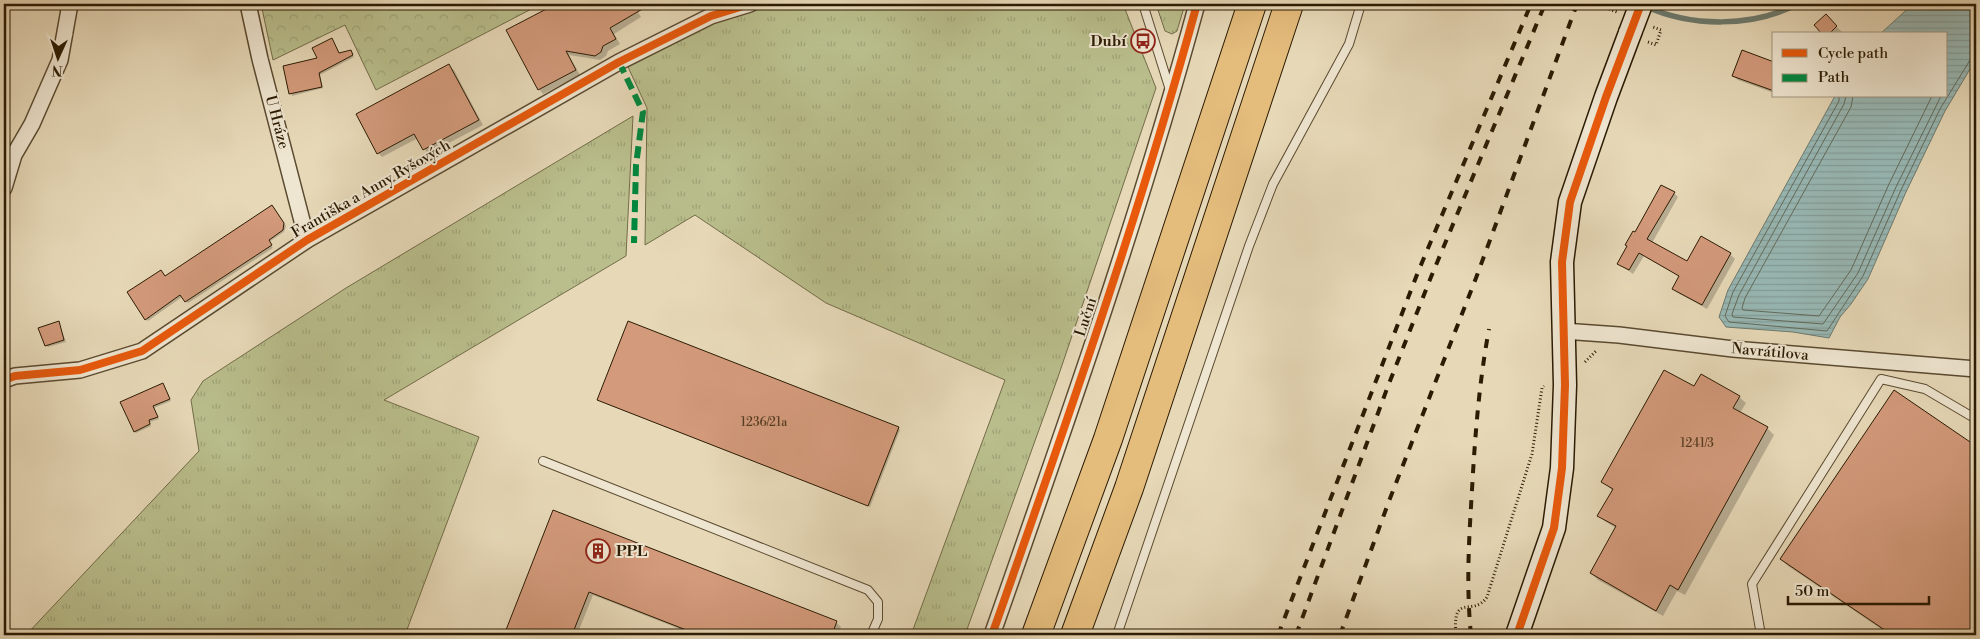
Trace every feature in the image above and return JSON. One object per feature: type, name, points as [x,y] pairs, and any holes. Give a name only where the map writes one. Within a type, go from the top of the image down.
[{"type":"highway","points":[[1036,635],[1108,439],[1252,4]]},
{"type":"highway","points":[[1075,635],[1129,488],[1289,4]]},
{"type":"street","points":[[4,188],[14,155],[32,124],[60,60],[70,4]]},
{"type":"street","name":"U Hráze","points":[[248,4],[260,59],[307,240]]},
{"type":"street","name":"Františka a Anny Ryšových","points":[[4,380],[15,376],[80,370],[142,352],[307,240],[619,62],[711,16],[750,4]]},
{"type":"street","name":"Luční","points":[[992,635],[1063,434],[1172,97],[1197,4]]},
{"type":"street","points":[[1517,635],[1554,528],[1562,468],[1565,385],[1562,262],[1570,202],[1606,97],[1636,37],[1641,4]]},
{"type":"street","name":"Navrátilova","points":[[1563,332],[1619,335],[1733,349],[1976,369]]},
{"type":"lane","points":[[1143,4],[1172,97]]},
{"type":"lane","points":[[1117,635],[1249,246],[1273,184],[1349,44],[1361,4]]},
{"type":"lane","points":[[1761,635],[1752,584],[1882,379],[1925,389],[1976,419]]},
{"type":"lane","points":[[543,461],[868,590],[878,602],[878,619],[871,635]]},
{"type":"path","points":[[1636,37],[1656,46],[1661,30]]},
{"type":"path","points":[[1582,365],[1587,358],[1602,347]]},
{"type":"path","points":[[1456,635],[1456,612],[1463,606],[1479,604],[1487,597],[1532,454],[1542,388],[1545,386],[1565,385]]},
{"type":"green space","points":[[261,4],[541,4],[376,90],[345,25],[273,60]]},
{"type":"green space","points":[[772,4],[1123,4],[1156,88],[1058,377],[965,635],[911,635],[1005,380],[826,303],[695,215],[645,245],[647,108],[628,67],[726,17]]},
{"type":"green space","points":[[1156,4],[1185,4],[1177,31],[1172,34],[1165,31]]},
{"type":"green space","points":[[633,116],[626,256],[384,400],[479,437],[405,635],[26,635],[199,451],[191,400],[203,381],[346,288]]},
{"type":"water","points":[[1913,4],[1976,4],[1976,59],[1945,111],[1906,192],[1868,279],[1840,317],[1829,338],[1793,332],[1726,327],[1719,317],[1728,290],[1834,98],[1948,98],[1948,32],[1882,32]]},
{"type":"building","points":[[556,4],[651,4],[610,28],[616,39],[603,46],[601,52],[595,56],[566,51],[576,70],[538,90],[506,30]]},
{"type":"building","points":[[1826,14],[1837,26],[1831,32],[1820,32],[1814,25]]},
{"type":"building","points":[[332,38],[339,53],[351,50],[353,55],[319,73],[322,87],[289,94],[283,66],[317,58],[312,48]]},
{"type":"building","points":[[1742,50],[1772,61],[1772,90],[1732,76]]},
{"type":"building","points":[[449,64],[479,120],[423,150],[414,134],[377,154],[356,114]]},
{"type":"building","points":[[1661,185],[1675,192],[1647,239],[1687,261],[1701,236],[1731,253],[1702,305],[1672,289],[1679,276],[1639,253],[1629,270],[1617,264],[1627,246],[1625,245],[1633,231],[1635,232]]},
{"type":"building","points":[[272,205],[284,223],[283,230],[269,240],[272,245],[185,302],[180,295],[145,320],[127,292],[161,270],[165,276]]},
{"type":"building","points":[[59,321],[64,340],[45,346],[38,328]]},
{"type":"building","points":[[628,321],[899,427],[868,506],[597,400]]},
{"type":"building","points":[[1664,370],[1694,386],[1701,374],[1740,396],[1733,408],[1768,427],[1678,590],[1670,585],[1656,611],[1590,573],[1616,526],[1597,516],[1613,489],[1601,482]]},
{"type":"building","points":[[163,383],[170,399],[153,406],[158,417],[149,420],[150,424],[134,432],[120,402]]},
{"type":"building","points":[[1894,390],[1976,446],[1976,635],[1892,635],[1780,559]]},
{"type":"building","name":"PPL","points":[[553,510],[837,621],[832,635],[699,635],[589,592],[572,635],[504,635]]},
{"type":"waterway","points":[[1645,6],[1682,18],[1721,22],[1761,17],[1780,12],[1797,4]]},
{"type":"railway","points":[[1278,635],[1418,272],[1531,4]]},
{"type":"railway","points":[[1296,635],[1388,386],[1431,277],[1545,4]]},
{"type":"railway","points":[[1340,635],[1389,501],[1476,278],[1577,4]]},
{"type":"railway","points":[[1471,635],[1468,580],[1471,508],[1478,409],[1489,329]]},
{"type":"marked path","points":[[619,62],[643,112],[636,165],[634,243]]},
{"type":"cycle path","points":[[4,380],[15,376],[80,370],[142,351],[307,240],[619,62],[711,16],[750,4]]},
{"type":"cycle path","points":[[992,635],[1074,400],[1126,242],[1175,84],[1197,4]]},
{"type":"cycle path","points":[[1517,635],[1554,528],[1562,468],[1565,385],[1562,262],[1570,202],[1606,97],[1641,4]]},
{"type":"place","name":"Dubí","points":[[1143,41]]},
{"type":"place","name":"PPL","points":[[598,551]]}]
